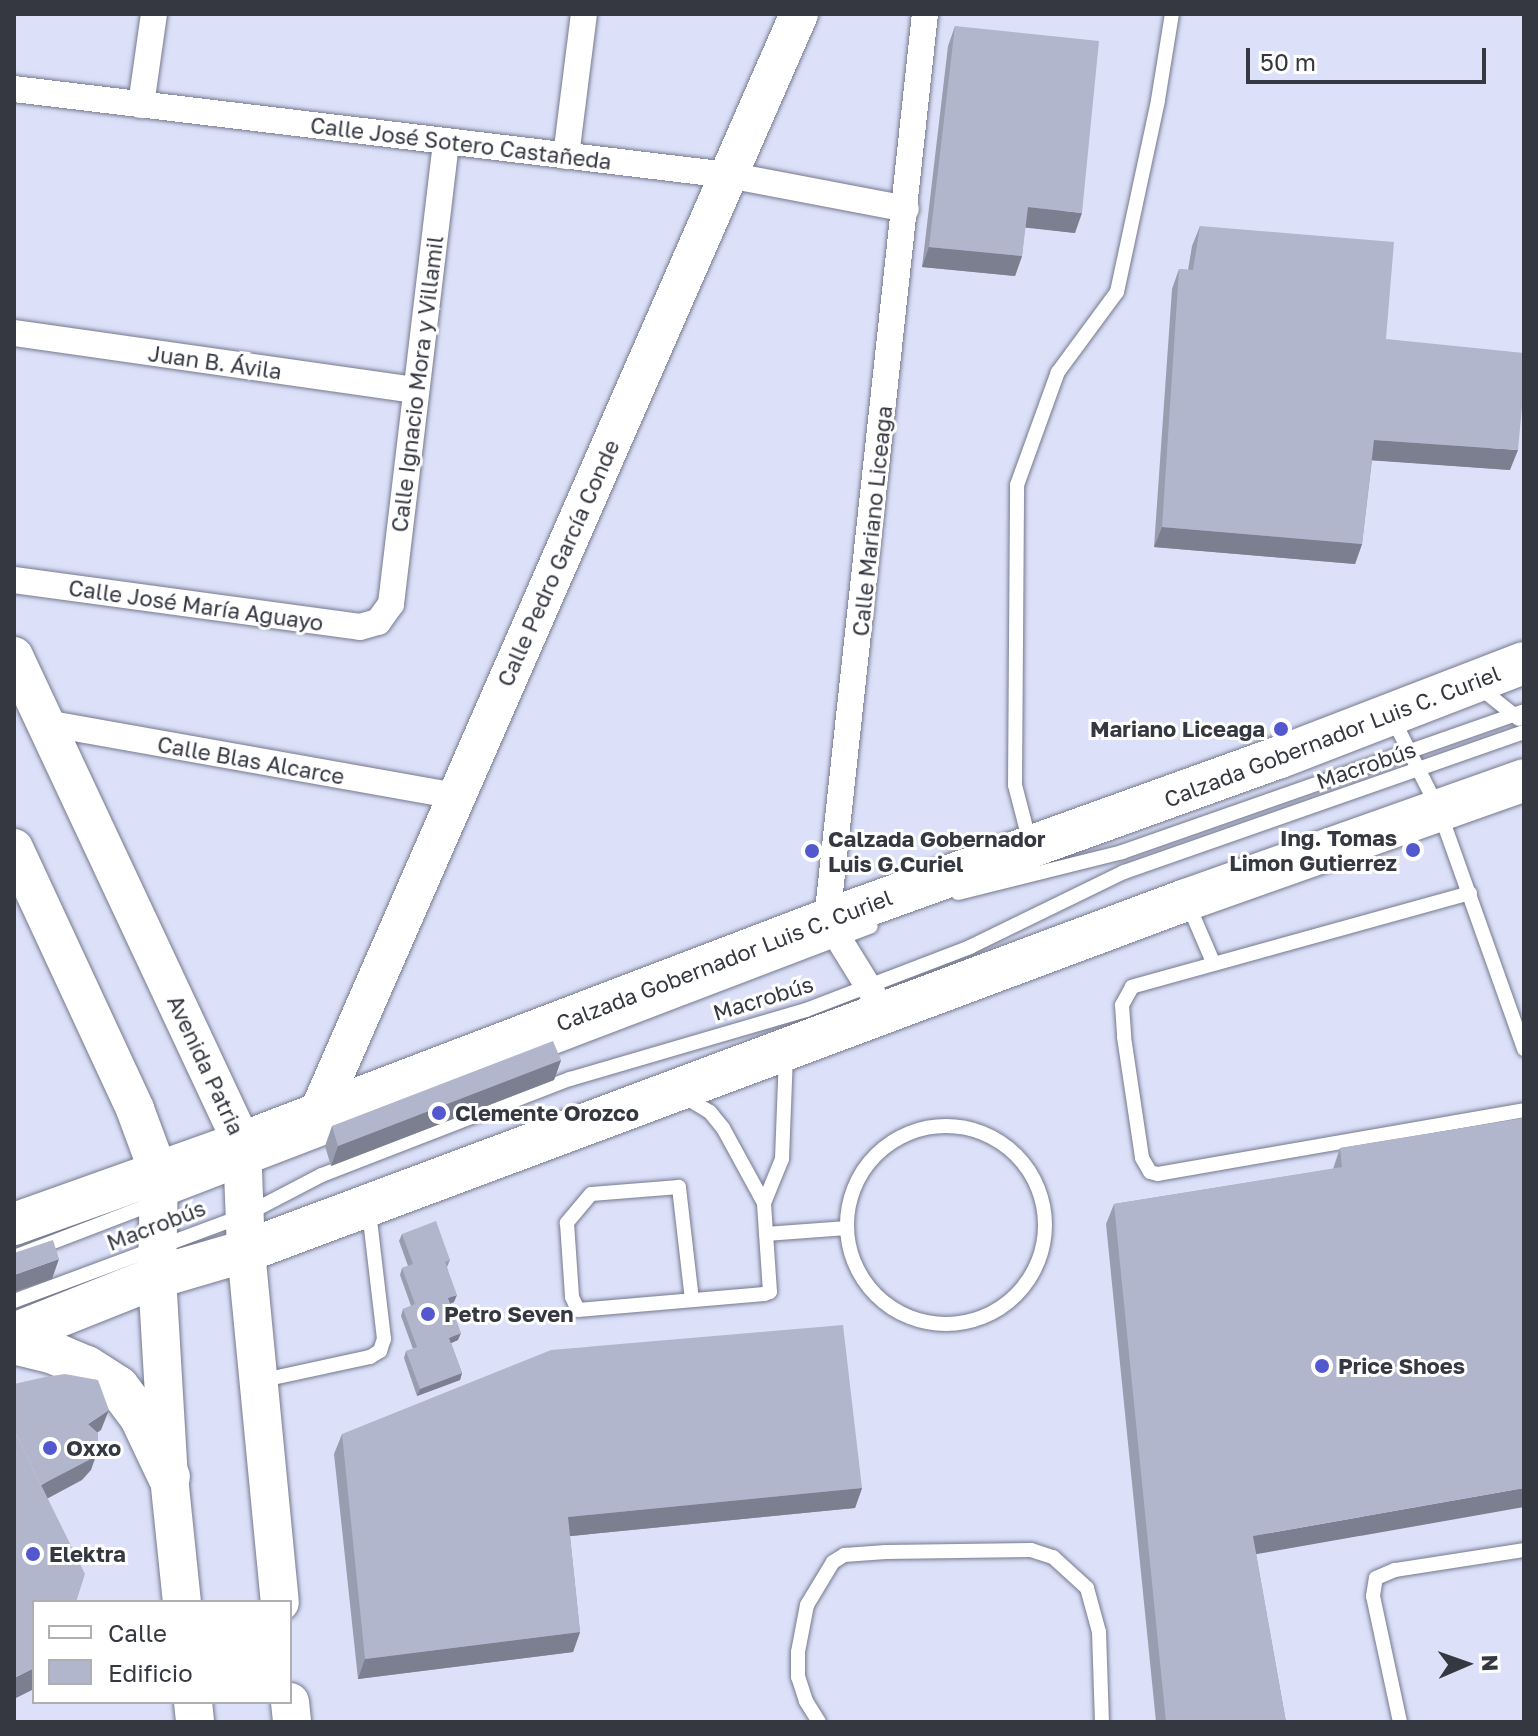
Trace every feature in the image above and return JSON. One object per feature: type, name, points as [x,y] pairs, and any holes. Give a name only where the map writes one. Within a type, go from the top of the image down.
[{"type":"main road","name":"Calzada Gobernador Luis C. Curiel","points":[[14,1224],[159,1188],[243,1156],[318,1113],[833,929],[1031,846],[1524,663]]},
{"type":"main road","points":[[14,1334],[157,1262],[245,1233],[368,1205],[786,1049],[877,999],[1186,900],[1524,780]]},
{"type":"main road","points":[[14,1343],[63,1357],[118,1387],[141,1418],[169,1477]]},
{"type":"street","points":[[141,105],[154,14]]},
{"type":"street","points":[[566,156],[584,14]]},
{"type":"street","name":"Calle Pedro García Conde","points":[[318,1113],[799,14]]},
{"type":"street","name":"Calle Mariano Liceaga","points":[[833,929],[925,14]]},
{"type":"street","name":"Calle José Sotero Castañeda","points":[[14,89],[728,175],[906,209]]},
{"type":"street","name":"Calle Ignacio Mora y Villamil","points":[[378,622],[391,604],[446,141]]},
{"type":"street","name":"Juan B. Ávila","points":[[14,333],[415,390]]},
{"type":"street","name":"Calle José María Aguayo","points":[[14,580],[360,627],[378,622]]},
{"type":"street","name":"Avenida Patria","points":[[14,656],[243,1156],[245,1233],[280,1600]]},
{"type":"street","name":"Calle Blas Alcarce","points":[[46,723],[455,796]]},
{"type":"street","points":[[14,848],[135,1109],[159,1188],[157,1262],[169,1477],[182,1600]]},
{"type":"street","points":[[833,929],[877,999]]},
{"type":"lane","points":[[1031,846],[1015,785],[1017,485],[1058,372],[1117,292],[1158,100],[1172,14]]},
{"type":"lane","points":[[1473,683],[1521,717]]},
{"type":"lane","points":[[1391,714],[1439,810],[1524,1049]]},
{"type":"lane","name":"Macrobús","points":[[940,900],[1122,852],[1521,717]]},
{"type":"lane","name":"Macrobús","points":[[245,1233],[322,1175],[570,1079],[806,1010],[877,999],[970,947],[1124,872],[1524,732]]},
{"type":"lane","points":[[1470,893],[1137,983],[1123,998],[1124,1037],[1142,1158],[1150,1172],[1167,1172],[1524,1110]]},
{"type":"lane","points":[[1186,900],[1213,962]]},
{"type":"lane","name":"Macrobús","points":[[522,1060],[833,929],[883,922]]},
{"type":"lane","points":[[764,1203],[782,1159],[786,1049]]},
{"type":"lane","points":[[674,1092],[694,1100],[723,1128],[764,1203],[770,1292],[692,1300],[581,1310],[575,1307],[567,1223],[586,1197],[600,1192],[679,1187],[692,1300]]},
{"type":"lane","points":[[243,1156],[361,1123]]},
{"type":"lane","points":[[943,1127],[986,1134],[1014,1152],[1034,1178],[1045,1210],[1044,1243],[1033,1274],[1013,1299],[986,1317],[955,1325],[923,1322],[893,1310],[877,1295],[853,1260],[847,1228],[851,1195],[867,1165],[891,1142],[921,1129],[943,1127]]},
{"type":"lane","name":"Macrobús","points":[[14,1257],[159,1188]]},
{"type":"lane","points":[[258,1381],[370,1357],[380,1351],[384,1339],[368,1205]]},
{"type":"lane","points":[[766,1234],[847,1228]]},
{"type":"lane","name":"Macrobús","points":[[14,1301],[157,1262]]},
{"type":"lane","points":[[819,1722],[806,1701],[798,1677],[798,1652],[807,1605],[833,1562],[844,1555],[886,1552],[1031,1550],[1053,1557],[1087,1588],[1099,1632],[1102,1722]]},
{"type":"lane","points":[[1400,1722],[1373,1596],[1376,1578],[1395,1570],[1524,1550]]},
{"type":"building","points":[[955,26],[1099,41],[1082,213],[1028,207],[1022,256],[929,247]]},
{"type":"building","points":[[1200,226],[1394,242],[1386,339],[1524,353],[1518,450],[1374,440],[1362,544],[1162,527],[1179,269],[1193,270]]},
{"type":"building","points":[[553,1041],[561,1060],[338,1146],[332,1126]]},
{"type":"building","name":"Price Shoes","points":[[1524,1118],[1524,1488],[1253,1536],[1286,1722],[1166,1722],[1114,1204],[1342,1167],[1340,1148]]},
{"type":"building","name":"Petro Seven","points":[[436,1221],[450,1260],[445,1262],[457,1295],[448,1298],[461,1333],[449,1338],[462,1373],[420,1389],[406,1351],[417,1347],[403,1309],[415,1304],[402,1268],[413,1264],[402,1234]]},
{"type":"building","points":[[53,1240],[59,1259],[14,1275],[14,1253]]},
{"type":"building","points":[[843,1325],[862,1488],[568,1517],[580,1632],[365,1659],[342,1434],[551,1350]]},
{"type":"building","name":"Oxxo","points":[[65,1374],[98,1380],[109,1410],[88,1424],[98,1433],[98,1450],[89,1460],[41,1485],[14,1430],[14,1384]]},
{"type":"building","name":"Elektra","points":[[14,1430],[85,1574],[77,1600],[32,1600],[32,1669],[14,1678]]},
{"type":"place","name":"Mariano Liceaga","points":[[1281,729]]},
{"type":"place","name":"Ing. Tomas Limon Gutierrez","points":[[1413,850]]},
{"type":"place","name":"Calzada Gobernador Luis G.Curiel","points":[[812,851]]},
{"type":"place","name":"Clemente Orozco","points":[[439,1113]]},
{"type":"place","name":"Petro Seven","points":[[428,1314]]},
{"type":"place","name":"Price Shoes","points":[[1322,1366]]},
{"type":"place","name":"Oxxo","points":[[50,1448]]},
{"type":"place","name":"Elektra","points":[[33,1554]]}]
